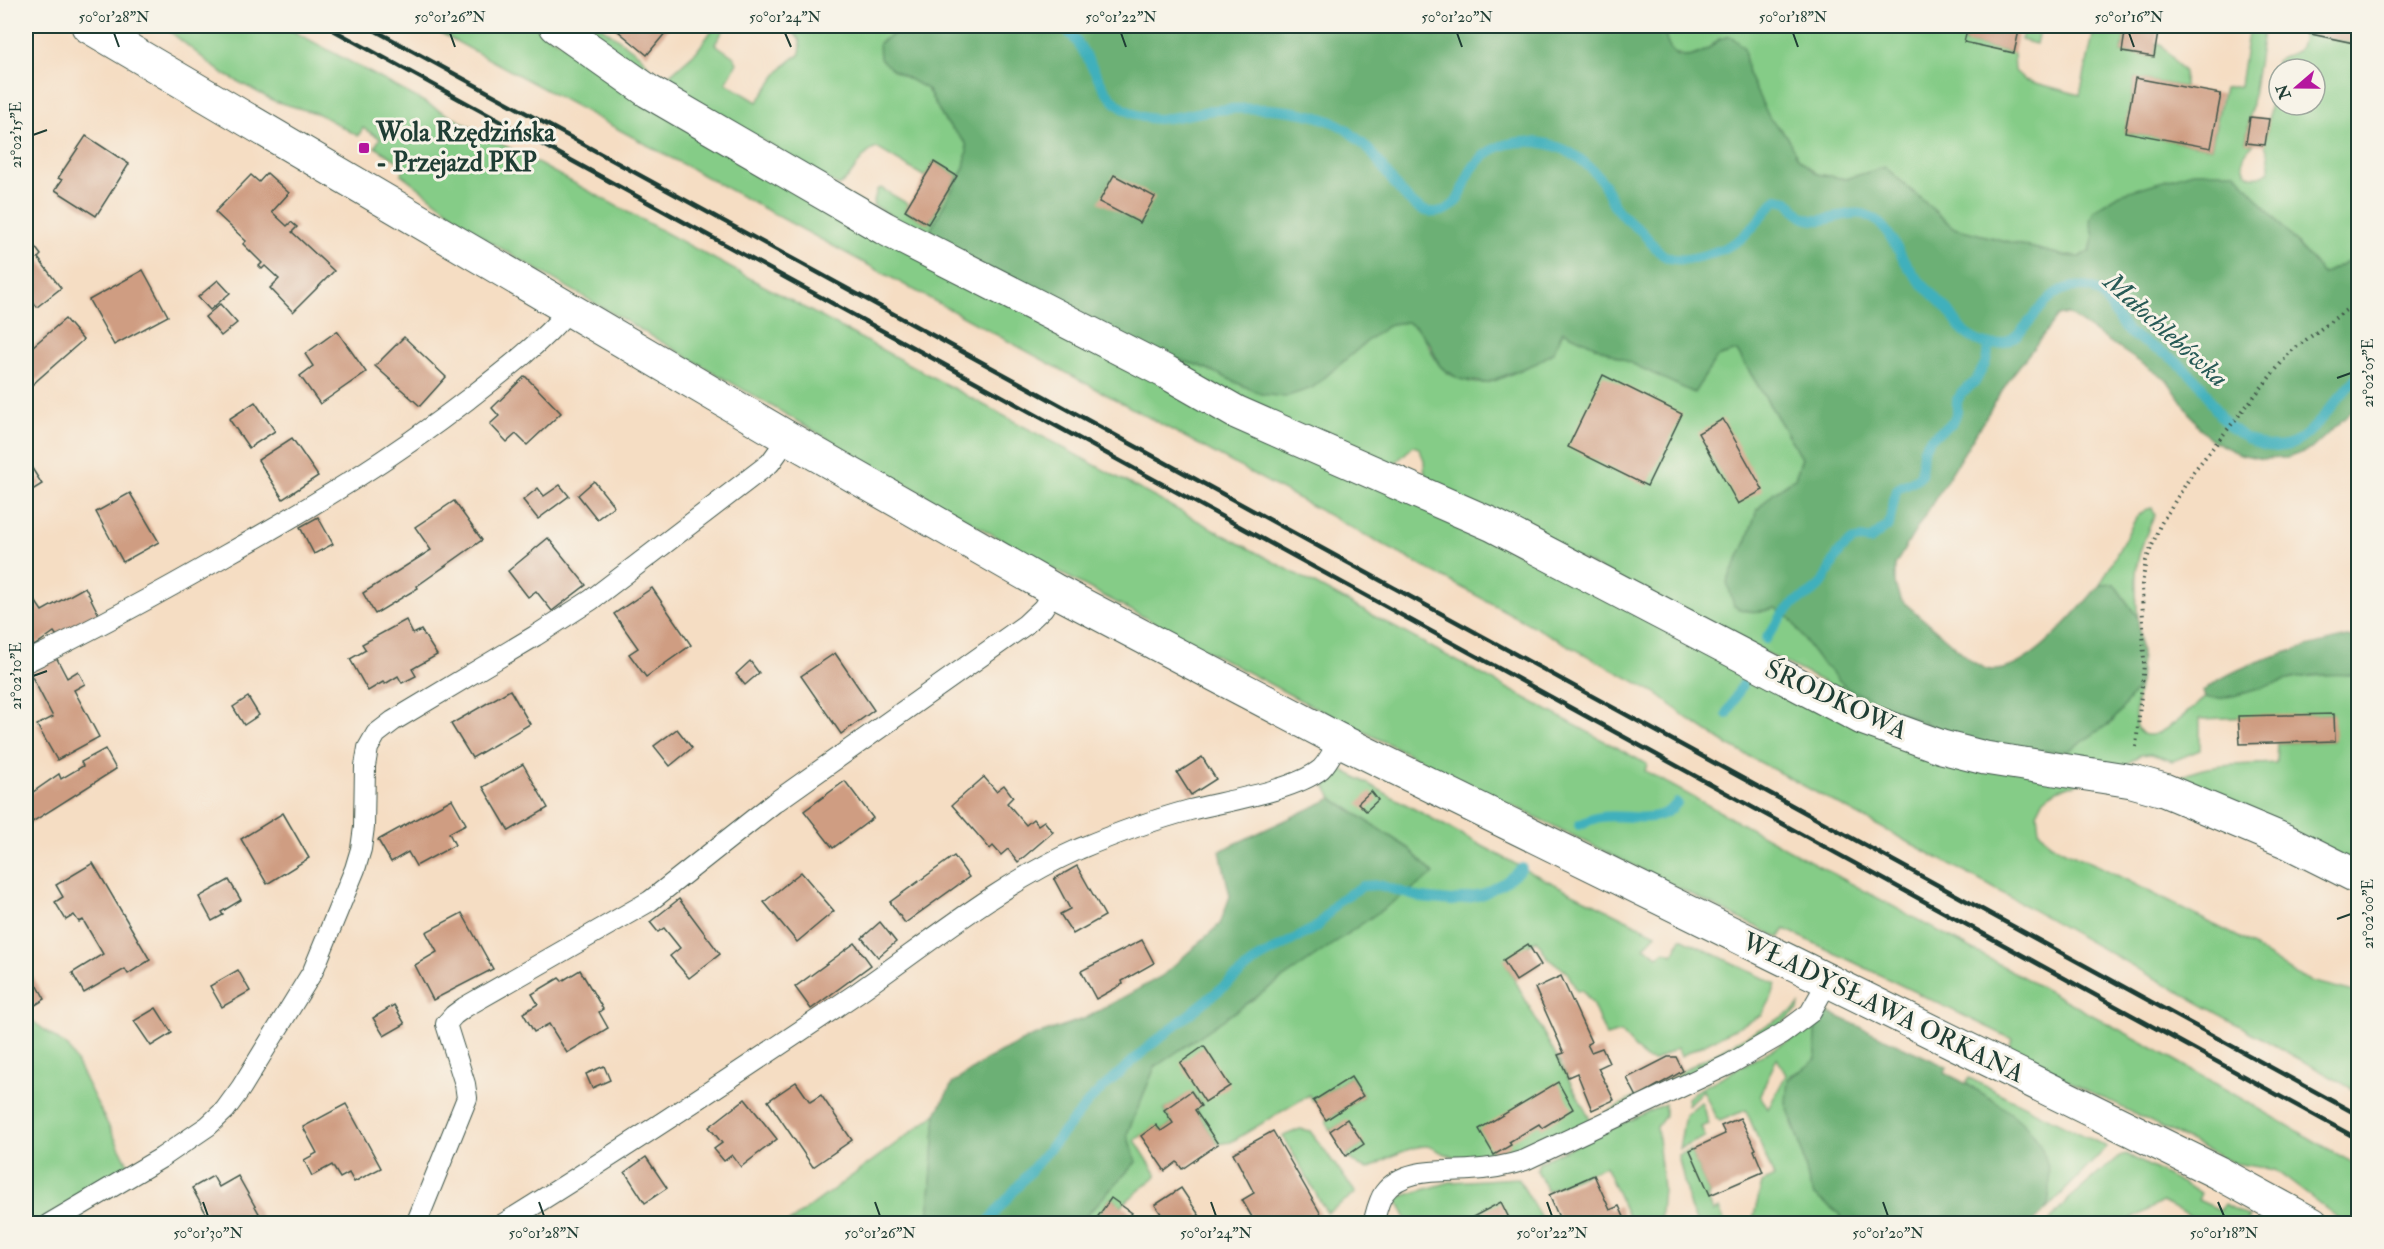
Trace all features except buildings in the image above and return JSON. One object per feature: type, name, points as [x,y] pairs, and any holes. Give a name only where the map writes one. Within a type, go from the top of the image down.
[{"type":"street","name":"WŁADYSŁAWA ORKANA","points":[[87,26],[788,438],[1054,590],[1339,740],[2217,1172],[2312,1224]]},
{"type":"street","name":"ŚRODKOWA","points":[[556,26],[648,91],[884,228],[1168,373],[1236,412],[1493,525],[1862,718],[1931,743],[1986,758],[2132,781],[2164,790],[2288,842],[2358,877]]},
{"type":"lane","points":[[26,662],[125,613],[368,472],[441,420],[522,357],[550,332],[569,310]]},
{"type":"lane","points":[[49,1224],[202,1131],[225,1110],[241,1088],[313,971],[355,869],[364,827],[365,766],[368,748],[376,734],[393,720],[535,636],[610,586],[770,463],[788,438]]},
{"type":"lane","points":[[416,1224],[467,1098],[459,1063],[447,1032],[448,1020],[465,1007],[650,901],[774,803],[1025,625],[1043,608],[1054,590]]},
{"type":"lane","points":[[503,1224],[708,1093],[1029,875],[1102,840],[1167,817],[1277,788],[1311,775],[1322,768],[1339,740]]},
{"type":"lane","points":[[1373,1224],[1382,1195],[1393,1183],[1409,1176],[1425,1173],[1506,1166],[1525,1160],[1730,1064],[1782,1034],[1810,1013],[1828,981]]},
{"type":"path","points":[[2132,781],[2144,664],[2142,584],[2146,561],[2160,525],[2194,471],[2218,439],[2290,352],[2358,301]]},
{"type":"green space","points":[[163,26],[284,26],[1647,764],[1645,771],[2173,1059],[2358,1166],[2358,1223],[2346,1223],[2341,1220],[2275,1170],[2234,1163],[2008,1051],[2012,1039],[1785,929],[1779,938],[1300,700],[1036,560],[488,241],[401,174],[406,166],[375,147],[380,138],[363,128],[358,136],[319,114],[274,101],[222,73]]},
{"type":"green space","points":[[428,26],[535,26],[543,33],[1510,549],[1711,652],[2080,783],[2057,790],[2044,799],[2037,813],[2039,830],[2051,845],[2099,866],[2242,939],[2293,973],[2311,981],[2358,993],[2358,1092],[1990,886],[1726,744],[1688,719],[1658,694]]},
{"type":"green space","points":[[577,26],[600,26],[640,55],[652,71],[650,74]]},
{"type":"green space","points":[[715,26],[726,26],[715,44],[734,57],[737,63],[726,83],[757,102],[781,70],[799,55],[801,50],[796,35],[786,26],[906,26],[879,43],[893,70],[927,89],[945,121],[966,143],[964,168],[930,231],[939,244],[873,205],[877,190],[881,188],[908,204],[905,210],[928,224],[957,176],[934,162],[925,177],[877,148],[865,155],[848,178],[838,186],[663,81],[697,51]]},
{"type":"green space","points":[[906,26],[1665,26],[1670,49],[1686,57],[1703,52],[1722,38],[1731,36],[1744,48],[1748,74],[1770,119],[1787,136],[1798,158],[1817,174],[1846,179],[1885,167],[1954,228],[2065,256],[2080,257],[2090,251],[2094,236],[2090,220],[2094,210],[2120,194],[2193,172],[2235,172],[2323,274],[2358,256],[2358,408],[2311,449],[2287,458],[2262,459],[2240,454],[2211,440],[2201,430],[2168,381],[2068,314],[2058,316],[2010,378],[1911,538],[1895,565],[1895,584],[1900,599],[1973,662],[1986,669],[2001,670],[2033,654],[2064,625],[2100,585],[2114,584],[2138,618],[2141,655],[2139,686],[2112,722],[2068,751],[2020,750],[1960,738],[1848,689],[1816,657],[1790,618],[1775,608],[1754,612],[1734,606],[1727,582],[1747,540],[1757,510],[1773,493],[1795,478],[1802,458],[1737,351],[1717,357],[1694,393],[1563,331],[1553,352],[1537,363],[1486,383],[1459,379],[1440,366],[1430,344],[1416,327],[1407,322],[1391,324],[1372,337],[1312,388],[1285,397],[1261,394],[1201,366],[1158,354],[939,244],[930,231],[964,168],[966,143],[945,121],[927,89],[893,70],[880,59],[879,43]]},
{"type":"green space","points":[[1665,26],[1968,26],[1964,42],[2014,53],[2015,71],[2025,80],[2080,95],[2095,26],[2126,26],[2122,52],[2154,57],[2157,43],[2161,44],[2184,72],[2184,87],[2135,78],[2125,132],[2211,148],[2224,88],[2240,86],[2249,26],[2264,26],[2246,142],[2254,144],[2247,150],[2243,164],[2249,174],[2261,176],[2269,171],[2269,155],[2265,145],[2269,117],[2327,117],[2327,57],[2282,57],[2298,50],[2304,32],[2354,43],[2358,26],[2358,256],[2323,274],[2234,172],[2090,220],[2094,236],[2090,251],[2080,257],[2065,256],[1954,228],[1885,167],[1846,179],[1817,174],[1798,158],[1787,136],[1770,120],[1748,74],[1744,48],[1720,38],[1705,51],[1689,57],[1674,53],[1665,42]]},
{"type":"green space","points":[[2024,26],[2040,26],[2036,44],[2021,40]]},
{"type":"green space","points":[[1407,322],[1424,337],[1444,370],[1474,383],[1492,381],[1549,356],[1563,331],[1694,392],[1717,357],[1737,351],[1802,458],[1795,478],[1773,493],[1757,510],[1747,540],[1727,582],[1760,612],[1775,608],[1790,618],[1816,657],[1896,711],[1960,738],[1885,713],[1425,481],[1424,460],[1419,448],[1413,446],[1391,467],[1275,420],[1158,354],[1201,366],[1261,394],[1312,388],[1372,337],[1391,324]]},
{"type":"green space","points":[[2152,508],[2155,515],[2143,542],[2137,565],[2138,618],[2114,584],[2100,585],[2136,518],[2145,510]]},
{"type":"green space","points":[[2347,637],[2358,639],[2358,675],[2297,678],[2237,695],[2205,698],[2203,691],[2235,671],[2291,651]]},
{"type":"green space","points":[[2333,674],[2358,675],[2358,865],[2190,787],[2182,776],[2216,767],[2276,763],[2277,743],[2334,741],[2333,714],[2200,719],[2200,750],[2173,761],[2151,754],[2140,755],[2124,766],[2020,750],[2112,722],[2139,686],[2135,719],[2141,732],[2149,735],[2169,727],[2205,698],[2238,695],[2280,681]]},
{"type":"green space","points":[[1339,768],[1532,873],[1656,934],[1644,947],[1658,956],[1665,951],[1673,954],[1681,938],[1776,984],[1762,1015],[1681,1056],[1677,1048],[1654,1061],[1645,1059],[1620,1032],[1606,1036],[1592,1003],[1582,990],[1577,991],[1567,972],[1548,958],[1537,940],[1504,960],[1591,1121],[1793,1011],[1799,1005],[1798,1010],[1759,1040],[1715,1065],[1562,1138],[1530,1151],[1497,1159],[1463,1159],[1431,1147],[1420,1146],[1368,1169],[1359,1166],[1346,1156],[1363,1144],[1347,1120],[1330,1131],[1326,1120],[1363,1096],[1351,1077],[1313,1101],[1309,1095],[1231,1142],[1218,1144],[1195,1110],[1201,1105],[1191,1092],[1164,1110],[1173,1123],[1161,1131],[1156,1126],[1135,1140],[1157,1175],[1121,1206],[1111,1198],[1096,1219],[1102,1223],[1084,1223],[1083,1219],[1136,1162],[1127,1134],[1155,1067],[1433,874],[1408,848],[1332,798],[1324,783]]},
{"type":"green space","points":[[1332,798],[1408,848],[1434,874],[1155,1067],[1127,1134],[1136,1162],[1083,1219],[1084,1223],[928,1223],[936,1114],[952,1084],[986,1060],[1031,1037],[1086,1018],[1162,976],[1220,924],[1230,896],[1220,851]]},
{"type":"green space","points":[[1830,1013],[1947,1067],[1945,1073],[1993,1100],[2017,1118],[2035,1137],[2046,1159],[2050,1184],[2049,1199],[2042,1214],[2031,1223],[1843,1223],[1839,1214],[1814,1195],[1810,1187],[1799,1141],[1786,1103],[1788,1079],[1816,1059],[1816,1032],[1820,1020]]},
{"type":"green space","points":[[1824,1015],[1816,1030],[1816,1059],[1791,1075],[1792,1123],[1814,1195],[1839,1214],[1843,1223],[1752,1223],[1762,1183],[1774,1177],[1746,1110],[1720,1121],[1715,1116],[1703,1090],[1688,1105],[1687,1098],[1694,1092],[1797,1036]],"holes":[[[1777,1058],[1786,1075],[1768,1109],[1760,1095]]]},
{"type":"green space","points":[[31,1020],[69,1048],[130,1168],[40,1223],[26,1224],[26,1022]]},
{"type":"green space","points":[[1969,1078],[2107,1147],[2047,1209],[2050,1195],[2035,1136],[2020,1122],[1966,1083]]},
{"type":"green space","points":[[1701,1102],[1709,1124],[1701,1127],[1705,1137],[1679,1149],[1685,1115]]},
{"type":"green space","points":[[1665,1104],[1665,1116],[1657,1127],[1663,1189],[1660,1223],[1631,1223],[1605,1166],[1547,1191],[1537,1170],[1539,1162]]},
{"type":"green space","points":[[936,1114],[928,1223],[788,1223]]},
{"type":"green space","points":[[1300,1129],[1310,1131],[1356,1193],[1327,1213],[1283,1136]]},
{"type":"green space","points":[[1690,1150],[1710,1195],[1707,1196],[1713,1212],[1719,1209],[1725,1223],[1697,1223],[1690,1208],[1678,1155]]},
{"type":"green space","points":[[2126,1154],[2201,1193],[2198,1200],[2220,1210],[2224,1204],[2249,1217],[2245,1223],[2204,1223],[2162,1202],[2125,1223],[2070,1224],[2068,1221],[2048,1223],[2069,1199],[2117,1158]]},
{"type":"green space","points":[[1518,1178],[1544,1223],[1408,1223],[1396,1198],[1450,1182]]},
{"type":"waterway","name":"Małochlebówka","points":[[1062,26],[1079,45],[1107,93],[1124,109],[1136,115],[1159,119],[1216,110],[1246,109],[1278,110],[1323,119],[1350,132],[1376,158],[1407,199],[1426,211],[1445,210],[1456,202],[1472,169],[1487,153],[1506,144],[1537,142],[1556,146],[1586,164],[1603,183],[1621,214],[1642,232],[1660,253],[1674,259],[1702,256],[1736,242],[1753,227],[1777,199],[1788,201],[1801,216],[1813,220],[1851,214],[1870,217],[1885,229],[1906,264],[1947,309],[1963,331],[1991,345],[2004,343],[2015,336],[2043,305],[2064,289],[2091,288],[2103,297],[2128,332],[2172,358],[2195,379],[2227,423],[2243,436],[2262,445],[2282,446],[2300,440],[2358,377]]},
{"type":"waterway","points":[[1766,639],[1788,609],[1819,587],[1843,548],[1856,540],[1870,540],[1889,525],[1896,490],[1921,475],[1923,450],[1930,439],[1953,422],[1961,393],[1975,382],[1985,364],[1990,345]]},
{"type":"waterway","points":[[1727,714],[1742,685]]},
{"type":"waterway","points":[[1579,825],[1601,817],[1642,818],[1661,815],[1677,803]]},
{"type":"waterway","points":[[986,1224],[1092,1098],[1146,1049],[1258,959],[1318,926],[1338,901],[1363,886],[1379,885],[1421,898],[1452,901],[1482,895],[1505,882],[1522,868]]},
{"type":"railway","points":[[326,26],[2358,1139]]},
{"type":"railway","points":[[367,26],[2358,1115]]},
{"type":"place","name":"Wola Rzędzińska - Przejazd PKP","points":[[364,148]]}]
